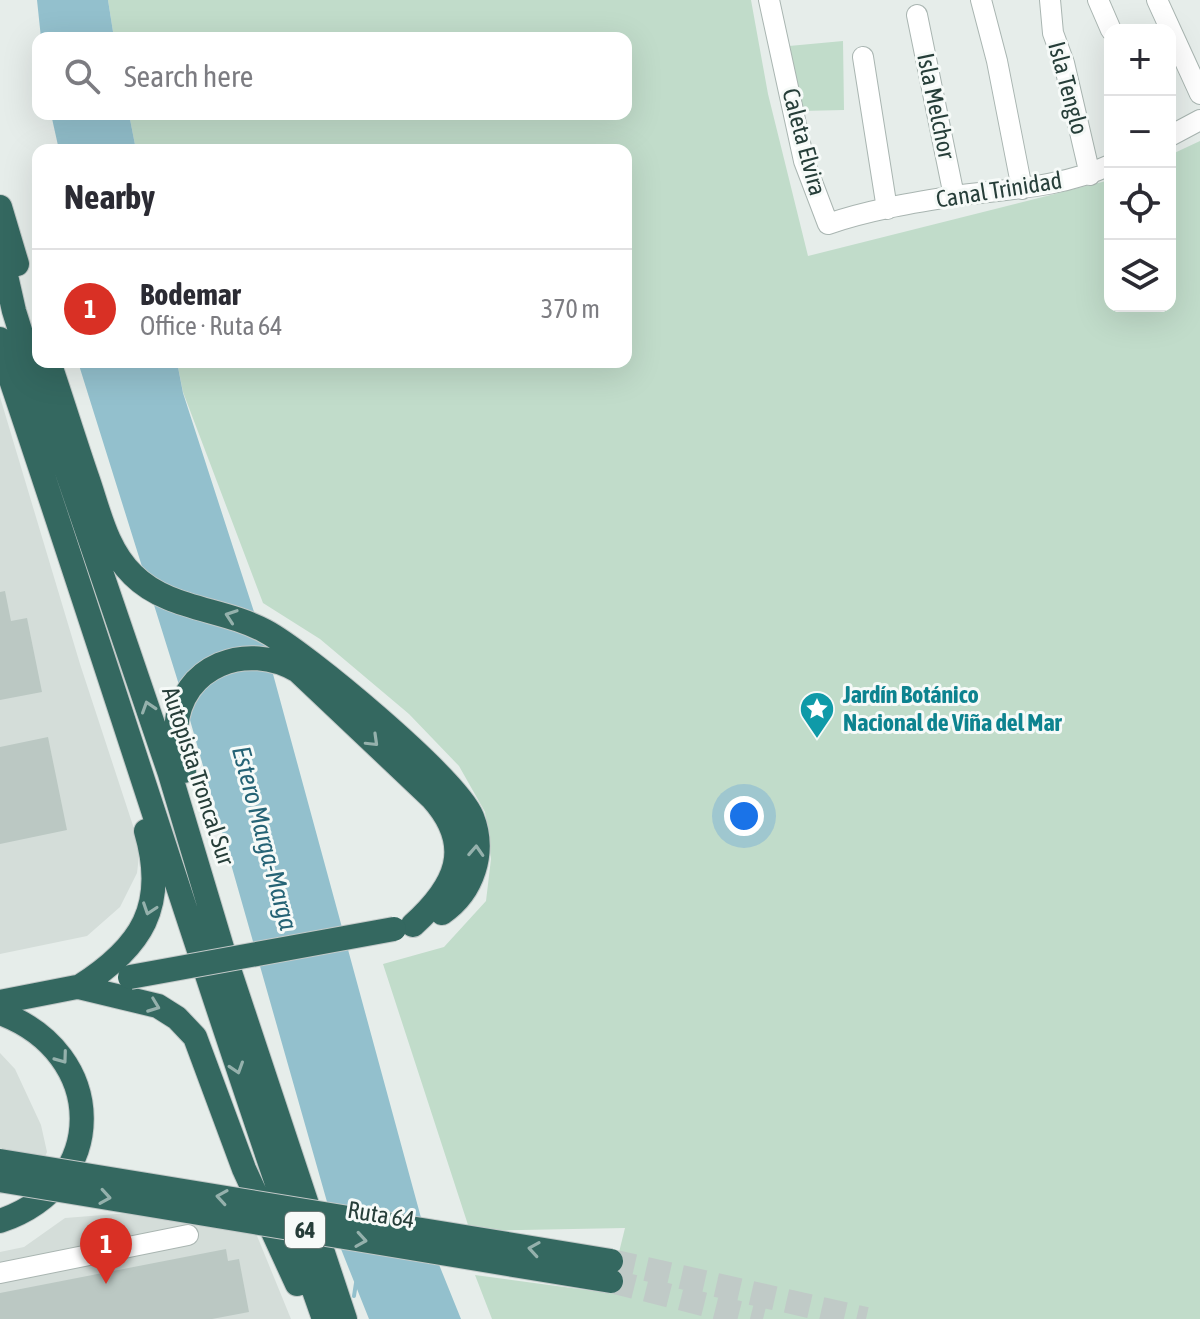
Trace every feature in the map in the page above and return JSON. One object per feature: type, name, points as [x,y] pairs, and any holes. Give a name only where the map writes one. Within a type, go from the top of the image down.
[{"type":"highway","points":[[0,207],[28,318]]},
{"type":"highway","name":"Autopista Troncal Sur","points":[[0,249],[28,318]]},
{"type":"highway","points":[[0,339],[246,1098],[324,1319]]},
{"type":"highway","points":[[0,1002],[403,927],[436,917],[464,891],[475,869],[478,842],[466,805],[449,785],[299,652],[249,623],[168,600],[132,575],[109,543],[45,371]]},
{"type":"highway","name":"Autopista Troncal Sur","points":[[45,371],[281,1129],[345,1319]]},
{"type":"highway","points":[[10,377],[15,410],[46,524],[135,796],[155,874],[150,910],[138,932],[97,975],[79,987]]},
{"type":"highway","points":[[281,1129],[257,1025],[176,740],[178,715],[189,691],[217,665],[252,656],[277,660],[298,671],[432,798],[448,819],[456,857],[450,881],[437,902],[403,927]]},
{"type":"highway","points":[[79,987],[158,1006],[177,1018],[195,1037],[244,1169],[314,1319]]},
{"type":"highway","points":[[0,1013],[37,1031],[57,1049],[76,1081],[82,1116],[77,1149],[62,1176],[31,1206],[0,1221]]},
{"type":"highway","name":"Ruta 64","points":[[0,1161],[611,1271],[0,1180]]},
{"type":"street","name":"Caleta Elvira","points":[[769,0],[804,161],[828,224],[887,209]]},
{"type":"street","points":[[981,0],[997,61],[1022,189]]},
{"type":"street","name":"Isla Tenglo","points":[[1050,0],[1053,33],[1064,63],[1090,175]]},
{"type":"street","points":[[1098,0],[1108,24]]},
{"type":"street","points":[[1157,0],[1200,94]]},
{"type":"street","name":"Isla Melchor","points":[[917,15],[954,196]]},
{"type":"street","points":[[863,57],[887,209]]},
{"type":"street","points":[[1176,133],[1200,120]]},
{"type":"street","name":"Canal Trinidad","points":[[887,209],[954,196],[1022,189],[1090,175],[1104,168]]},
{"type":"street","points":[[0,1273],[188,1235]]},
{"type":"shaded area","points":[[0,397],[80,664],[140,847],[137,873],[120,907],[87,936],[0,954]]},
{"type":"shaded area","points":[[0,1053],[15,1069],[41,1125],[47,1152],[37,1174],[15,1191],[0,1194]]},
{"type":"shaded area","points":[[244,1204],[291,1319],[0,1319],[0,1252],[24,1247],[65,1218]]},
{"type":"green space","name":"Jardín Botánico Nacional de Viña del Mar","points":[[108,0],[751,0],[768,94],[808,256],[1104,182],[1104,312],[1176,312],[1176,152],[1200,141],[1200,1319],[492,1319],[475,1275],[609,1293],[625,1228],[470,1231],[383,964],[444,947],[486,901],[491,859],[485,812],[459,766],[409,714],[320,639],[263,603],[183,392],[178,368],[632,368],[632,144],[135,144],[130,120],[632,120],[632,32],[113,32]]},
{"type":"green space","points":[[843,41],[844,110],[801,111],[789,46]]},
{"type":"water","points":[[37,0],[108,0],[113,32],[40,32]]},
{"type":"water","points":[[52,120],[130,120],[135,144],[58,144]]},
{"type":"water","name":"Estero Marga-Marga","points":[[80,368],[178,368],[183,393],[267,652],[423,1225],[461,1319],[369,1319],[339,1244],[190,720]]},
{"type":"building","points":[[5,591],[11,621],[27,618],[42,692],[0,700],[0,592]]},
{"type":"building","points":[[48,737],[67,830],[0,844],[0,747]]},
{"type":"building","points":[[226,1249],[228,1261],[239,1259],[249,1312],[212,1319],[0,1319],[0,1293]]},
{"type":"waterway","points":[[354,1296],[356,1283]]},
{"type":"tunnel","points":[[611,1261],[866,1319]]},
{"type":"tunnel","points":[[611,1281],[763,1319]]},
{"type":"place","name":"Jardín Botánico Nacional de Viña del Mar","points":[[817,740]]},
{"type":"place","name":"Bodemar","points":[[106,1284]]}]
